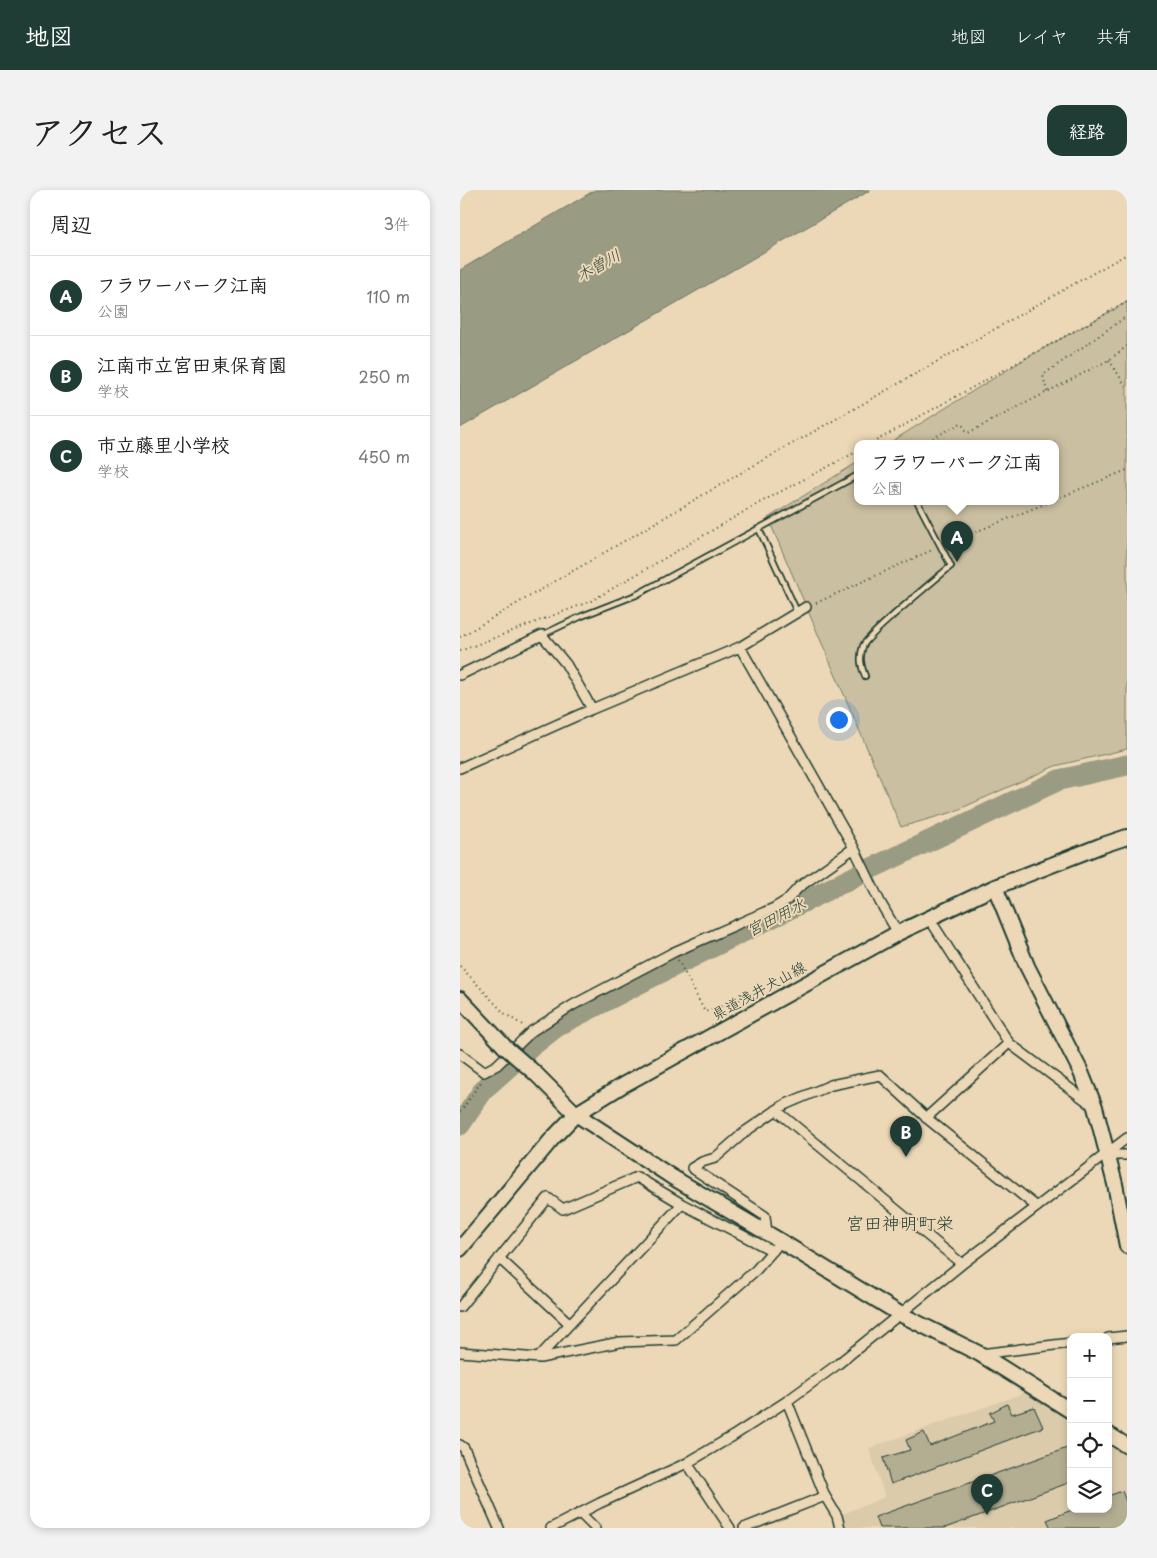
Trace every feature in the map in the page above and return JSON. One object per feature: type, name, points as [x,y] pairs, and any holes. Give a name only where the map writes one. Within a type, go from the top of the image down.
[{"type":"street","points":[[460,768],[592,709],[740,647],[806,607]]},
{"type":"street","points":[[460,675],[542,635],[566,664],[592,709]]},
{"type":"street","points":[[740,647],[854,848],[880,902],[898,933]]},
{"type":"street","name":"県道浅井犬山線","points":[[460,1249],[552,1138],[576,1114],[623,1085],[898,933],[995,887],[1100,846],[1127,838]]},
{"type":"street","points":[[460,1054],[484,1072],[497,1065],[532,1031],[573,1006],[674,952],[774,908],[787,900],[799,887],[854,848]]},
{"type":"street","points":[[995,887],[1027,966],[1080,1070],[1095,1107],[1126,1241]]},
{"type":"street","points":[[930,918],[1009,1043],[1095,1107]]},
{"type":"street","points":[[460,999],[505,1047],[535,1073],[576,1114],[672,1177],[767,1233],[777,1246]]},
{"type":"street","points":[[926,1118],[1009,1043]]},
{"type":"street","points":[[767,1233],[765,1216],[692,1168],[702,1162],[715,1158],[746,1131],[784,1105],[831,1085],[880,1075],[926,1118],[1037,1207]]},
{"type":"street","points":[[776,1110],[962,1264]]},
{"type":"street","points":[[551,1528],[687,1463],[788,1401],[838,1364],[962,1264],[1127,1138]]},
{"type":"street","points":[[1107,1155],[1127,1154]]},
{"type":"street","points":[[460,1307],[548,1198],[563,1209],[637,1177],[682,1204],[777,1246],[900,1314],[980,1354],[1067,1408]]},
{"type":"street","points":[[538,1358],[682,1204]]},
{"type":"street","points":[[460,1352],[538,1358],[620,1342],[676,1340],[756,1270],[777,1246]]},
{"type":"street","points":[[499,1258],[570,1324]]},
{"type":"street","points":[[1112,1338],[1127,1336]]},
{"type":"street","points":[[980,1354],[1067,1343]]},
{"type":"street","points":[[788,1401],[825,1496],[837,1516],[840,1528]]},
{"type":"street","points":[[1112,1437],[1127,1446]]},
{"type":"street","points":[[460,1445],[464,1448],[499,1528]]},
{"type":"street","points":[[687,1463],[730,1528]]},
{"type":"street","points":[[744,1528],[825,1496]]},
{"type":"street","points":[[580,1514],[595,1528]]},
{"type":"lane","points":[[542,635],[582,616],[636,595],[854,477]]},
{"type":"lane","points":[[865,676],[860,663],[863,644],[951,566],[919,505]]},
{"type":"lane","points":[[758,528],[797,612]]},
{"type":"path","points":[[460,638],[758,463],[1127,254]]},
{"type":"path","points":[[877,440],[1127,302]]},
{"type":"path","points":[[1047,392],[1043,375],[1127,316]]},
{"type":"path","points":[[930,440],[961,423],[968,433],[1108,360],[1127,346]]},
{"type":"path","points":[[1108,360],[1127,388]]},
{"type":"path","points":[[460,651],[591,601],[758,503],[854,453]]},
{"type":"path","points":[[1059,498],[1127,470]]},
{"type":"path","points":[[806,607],[941,546],[1042,505]]},
{"type":"path","points":[[676,957],[705,1012],[771,988]]},
{"type":"path","points":[[460,966],[504,1013],[532,1031]]},
{"type":"path","points":[[460,1112],[481,1083],[484,1072]]},
{"type":"shaded area","points":[[1127,302],[1127,749],[1055,766],[953,812],[901,827],[768,518],[854,464],[854,505],[1059,505],[1059,440],[894,440],[1028,357]]},
{"type":"shaded area","points":[[1027,1392],[1067,1417],[1067,1513],[1112,1513],[1112,1444],[1127,1453],[1127,1528],[845,1528],[840,1515],[885,1497],[869,1448]]},
{"type":"water","name":"木曽川","points":[[595,190],[871,190],[460,428],[460,270]]},
{"type":"building","points":[[1007,1404],[1012,1414],[1034,1407],[1043,1427],[891,1484],[883,1458],[910,1450],[906,1440],[924,1432],[930,1446],[994,1421],[990,1413]]},
{"type":"building","points":[[1067,1448],[1067,1483],[945,1528],[879,1528],[875,1517]]},
{"type":"building","points":[[1122,1491],[1127,1504],[1127,1528],[1051,1528],[1047,1520],[1067,1512],[1112,1513],[1112,1495]]},
{"type":"waterway","name":"宮田用水","points":[[460,1125],[484,1089],[532,1046],[559,1025],[872,868],[1059,780],[1127,765]]},
{"type":"place","name":"フラワーパーク江南","points":[[957,562]]},
{"type":"place","name":"江南市立宮田東保育園","points":[[906,1157]]},
{"type":"place","name":"市立藤里小学校","points":[[987,1515]]},
{"type":"district","name":"宮田神明町栄","points":[[900,1224]]}]
